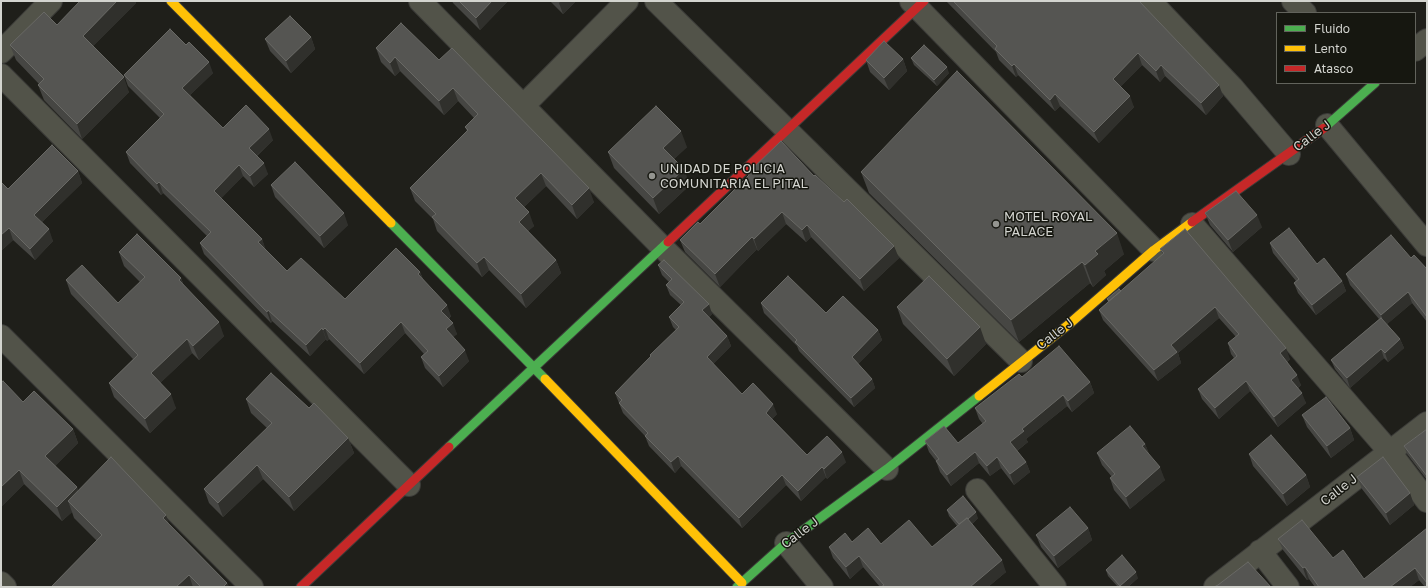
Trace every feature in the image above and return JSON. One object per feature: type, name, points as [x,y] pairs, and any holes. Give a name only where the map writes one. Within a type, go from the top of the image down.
[{"type":"street","points":[[1,52],[51,1]]},
{"type":"street","points":[[171,1],[536,368],[739,585]]},
{"type":"street","points":[[420,1],[662,247],[887,469]]},
{"type":"street","points":[[523,106],[628,1]]},
{"type":"street","points":[[656,1],[1020,361]]},
{"type":"street","points":[[1150,1],[1232,88],[1289,154]]},
{"type":"street","points":[[1293,1],[1304,12]]},
{"type":"street","points":[[301,587],[409,484],[536,368],[917,3],[1154,250]]},
{"type":"street","points":[[1416,49],[1427,40]]},
{"type":"street","points":[[1,75],[409,484]]},
{"type":"street","name":"Calle J","points":[[739,585],[786,544],[887,469],[1020,361],[1068,325],[1154,250],[1289,154],[1327,125],[1374,84]]},
{"type":"street","points":[[1327,125],[1427,245]]},
{"type":"street","points":[[1192,224],[1389,451],[1427,501]]},
{"type":"street","points":[[1,336],[252,587]]},
{"type":"street","name":"Calle J","points":[[1215,587],[1427,423]]},
{"type":"street","points":[[977,490],[1055,587]]},
{"type":"street","points":[[786,544],[822,587]]},
{"type":"street","points":[[1260,551],[1288,587]]},
{"type":"street","points":[[1,583],[5,587]]},
{"type":"building","points":[[80,1],[117,1],[83,36],[124,77],[77,124],[38,85],[44,79],[10,45],[44,12],[57,25]]},
{"type":"building","points":[[459,1],[492,1],[476,18]]},
{"type":"building","points":[[953,1],[1139,1],[1219,85],[1201,103],[1161,65],[1156,71],[1138,53],[1113,79],[1130,96],[1094,132],[1055,94],[1050,100],[1014,64],[1012,66],[995,49],[997,46]]},
{"type":"building","points":[[290,16],[311,37],[286,61],[265,39]]},
{"type":"building","points":[[401,23],[439,60],[452,48],[589,188],[572,205],[541,173],[515,198],[529,212],[519,222],[556,260],[521,294],[484,257],[477,263],[432,217],[436,214],[410,188],[468,130],[465,127],[478,114],[453,88],[439,101],[395,57],[390,63],[376,48]]},
{"type":"building","points":[[170,29],[186,45],[189,42],[209,62],[182,88],[223,128],[246,105],[269,129],[249,148],[264,163],[250,176],[239,165],[214,191],[262,239],[258,242],[287,271],[301,258],[345,299],[396,248],[420,272],[418,274],[447,305],[441,311],[453,323],[446,329],[465,350],[439,376],[421,357],[428,351],[401,322],[360,363],[325,328],[323,330],[322,328],[306,345],[268,310],[267,312],[200,243],[211,232],[159,182],[157,184],[126,152],[164,114],[124,75]]},
{"type":"building","points":[[884,41],[903,59],[884,78],[866,60]]},
{"type":"building","points":[[924,45],[947,67],[934,80],[911,58]]},
{"type":"building","name":"MOTEL ROYAL PALACE","points":[[957,71],[1117,233],[1095,251],[1098,254],[1085,265],[1082,262],[1011,320],[861,172]]},
{"type":"building","points":[[656,106],[681,131],[663,148],[684,169],[653,198],[608,152]]},
{"type":"building","points":[[781,141],[814,176],[815,175],[844,202],[847,199],[894,246],[860,279],[807,225],[802,230],[782,212],[754,239],[752,237],[715,274],[680,240],[698,222],[700,224],[749,175],[748,173]]},
{"type":"building","points":[[52,145],[78,171],[34,215],[49,229],[30,249],[9,228],[1,235],[1,182],[8,189]]},
{"type":"building","points":[[295,162],[344,213],[320,236],[271,185]]},
{"type":"building","points":[[1236,191],[1257,215],[1228,240],[1205,213]]},
{"type":"building","points":[[1289,228],[1317,264],[1324,258],[1342,281],[1312,305],[1294,283],[1299,279],[1270,243]]},
{"type":"building","points":[[1185,229],[1286,348],[1280,353],[1297,375],[1291,380],[1302,393],[1274,417],[1246,381],[1215,408],[1198,389],[1237,356],[1228,343],[1239,334],[1215,307],[1171,345],[1177,352],[1154,370],[1099,310],[1164,253],[1160,249]]},
{"type":"building","points":[[137,234],[181,278],[179,280],[219,322],[193,346],[187,339],[151,373],[171,394],[145,419],[109,383],[138,355],[66,280],[82,265],[118,303],[145,277],[119,252]]},
{"type":"building","points":[[1391,235],[1411,258],[1414,255],[1427,269],[1427,317],[1408,292],[1381,315],[1346,274]]},
{"type":"building","points":[[664,260],[709,304],[702,310],[727,336],[707,357],[742,394],[753,383],[773,404],[766,413],[807,455],[827,436],[842,452],[824,469],[822,467],[798,491],[782,475],[739,518],[678,456],[671,462],[645,436],[648,433],[619,403],[622,400],[615,393],[651,356],[650,355],[679,327],[669,317],[684,302],[666,285],[672,279],[658,265]]},
{"type":"building","points":[[788,276],[826,313],[843,296],[878,330],[852,357],[872,379],[851,398],[795,342],[797,340],[761,303]]},
{"type":"building","points":[[929,276],[980,327],[947,359],[897,307]]},
{"type":"building","points":[[1119,289],[1121,291],[1109,301],[1107,299]]},
{"type":"building","points":[[1381,318],[1400,339],[1385,353],[1381,349],[1347,378],[1331,360]]},
{"type":"building","points":[[1059,346],[1090,382],[1068,401],[1063,395],[1022,429],[1024,431],[1010,442],[1026,462],[1010,474],[997,457],[987,466],[975,452],[947,475],[936,461],[939,459],[925,441],[944,426],[958,443],[986,421],[975,408],[1019,374],[1022,377]]},
{"type":"building","points":[[271,373],[309,408],[314,403],[348,438],[289,497],[257,465],[218,503],[204,489],[272,423],[246,399]]},
{"type":"building","points":[[3,381],[23,402],[34,391],[73,429],[45,456],[77,487],[57,507],[19,470],[1,487],[1,383]]},
{"type":"building","points":[[1326,397],[1350,428],[1327,446],[1302,415]]},
{"type":"building","points":[[1130,426],[1145,444],[1142,446],[1160,467],[1126,497],[1110,478],[1115,474],[1097,453]]},
{"type":"building","points":[[1427,429],[1427,476],[1404,446]]},
{"type":"building","points":[[1271,435],[1306,475],[1283,494],[1249,454]]},
{"type":"building","points":[[111,457],[166,515],[163,518],[227,583],[223,587],[201,587],[189,575],[176,587],[51,587],[102,535],[68,501]]},
{"type":"building","points":[[1383,457],[1410,493],[1386,513],[1357,477]]},
{"type":"building","points":[[963,496],[976,512],[959,524],[947,510]]},
{"type":"building","points":[[1070,507],[1088,528],[1054,556],[1036,535]]},
{"type":"building","points":[[967,518],[1002,560],[970,587],[881,587],[884,585],[859,556],[846,567],[829,547],[845,533],[852,542],[868,528],[881,544],[909,520],[932,547]]},
{"type":"building","points":[[1302,520],[1333,558],[1343,550],[1364,579],[1427,528],[1427,583],[1415,568],[1390,587],[1319,587],[1305,567],[1303,568],[1278,539]]},
{"type":"building","points":[[1122,555],[1136,572],[1120,586],[1106,570]]},
{"type":"building","points":[[1248,562],[1271,587],[1214,587],[1218,585]]},
{"type":"traffic: fast","points":[[1324,128],[1374,84]]},
{"type":"traffic: fast","points":[[391,223],[545,379]]},
{"type":"traffic: fast","points":[[449,447],[668,242]]},
{"type":"traffic: fast","points":[[737,587],[786,543],[887,469],[979,396]]},
{"type":"traffic: slow","points":[[171,1],[391,223]]},
{"type":"traffic: slow","points":[[979,396],[1068,325],[1154,250],[1192,222]]},
{"type":"traffic: slow","points":[[545,379],[742,583]]},
{"type":"traffic: jam","points":[[668,242],[924,1]]},
{"type":"traffic: jam","points":[[1192,222],[1324,128]]},
{"type":"traffic: jam","points":[[301,587],[449,447]]},
{"type":"place","name":"UNIDAD DE POLICIA COMUNITARIA EL PITAL","points":[[652,176]]},
{"type":"place","name":"MOTEL ROYAL PALACE","points":[[996,224]]}]
